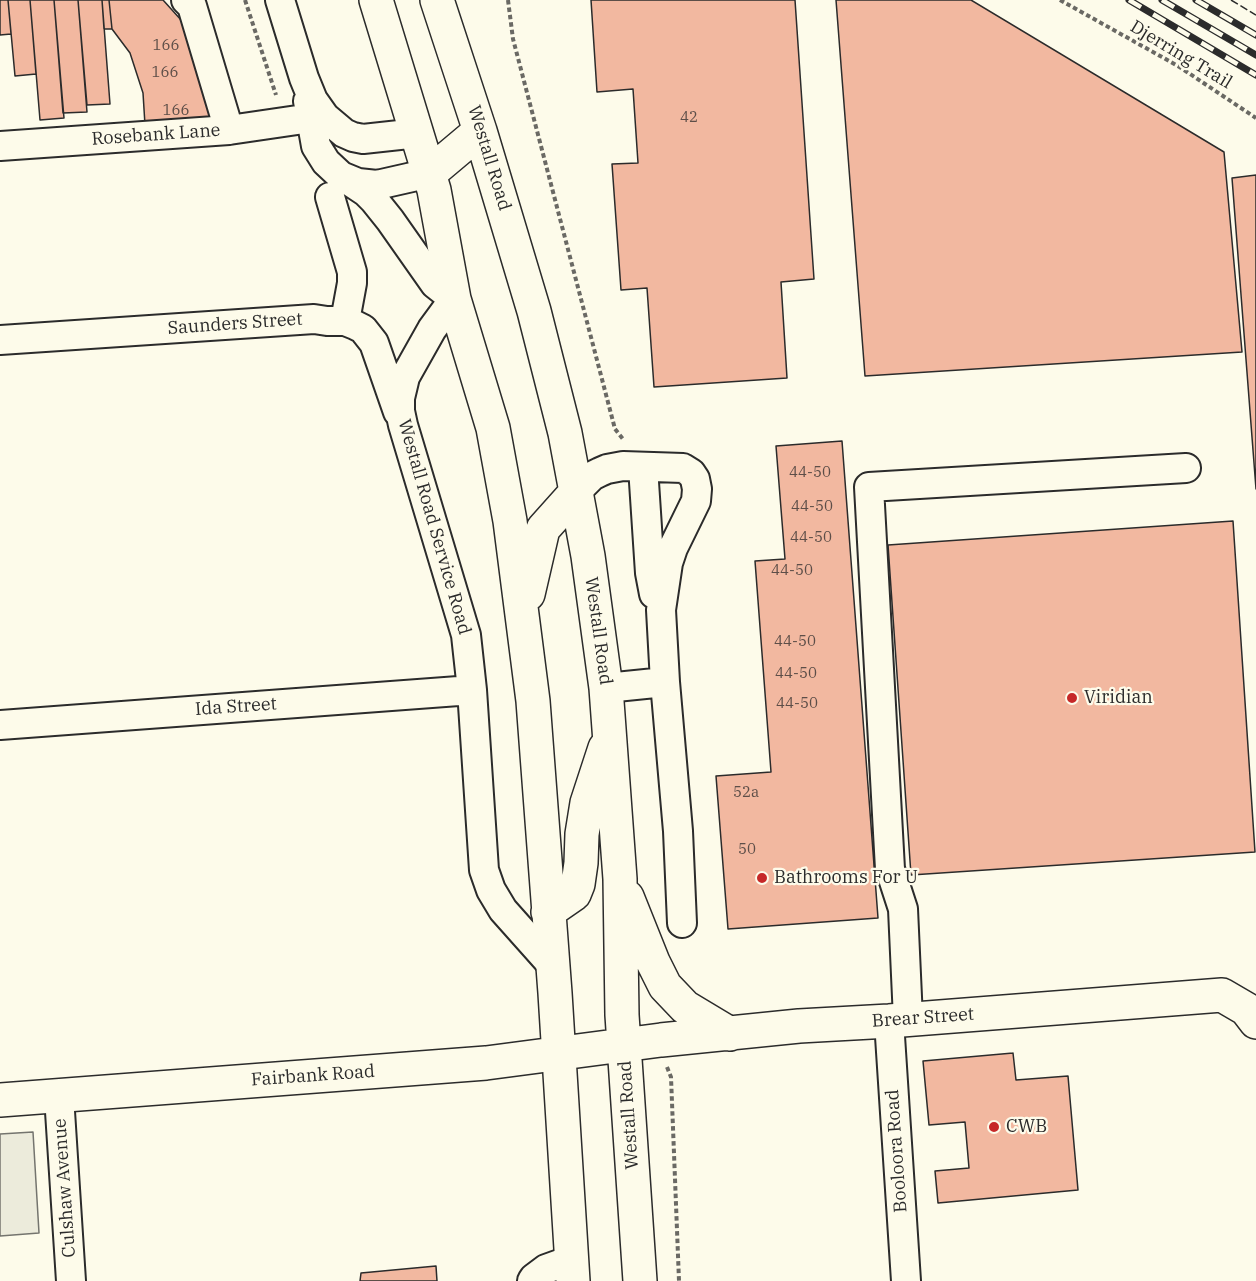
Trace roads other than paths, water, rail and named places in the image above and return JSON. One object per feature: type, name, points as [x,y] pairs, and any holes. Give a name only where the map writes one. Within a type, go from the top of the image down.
[{"type":"main road","points":[[376,0],[430,173],[454,299],[493,428],[510,521],[533,700],[572,1270]]},
{"type":"main road","name":"Westall Road","points":[[437,0],[480,130],[534,310],[577,491],[596,609],[606,688],[620,879],[624,1046],[640,1281]]},
{"type":"main road","points":[[418,133],[480,130]]},
{"type":"main road","points":[[430,173],[480,130]]},
{"type":"main road","points":[[523,615],[543,529],[577,491]]},
{"type":"main road","points":[[548,912],[574,894],[578,884],[587,803],[609,735]]},
{"type":"main road","points":[[620,879],[665,986],[685,1006],[730,1034]]},
{"type":"main road","name":"Brear Street","points":[[624,1046],[799,1026],[1222,995],[1246,1009],[1256,1022]]},
{"type":"main road","name":"Fairbank Road","points":[[0,1100],[486,1063],[624,1046]]},
{"type":"street","points":[[186,0],[192,6],[229,130]]},
{"type":"street","points":[[280,0],[304,78],[313,100],[325,117],[348,135],[358,138],[368,139],[418,133]]},
{"type":"street","points":[[304,78],[314,139],[322,157],[332,169],[338,188],[352,272],[351,291],[336,321],[363,329],[374,343],[403,425]]},
{"type":"street","name":"Rosebank Lane","points":[[0,146],[229,130],[311,118]]},
{"type":"street","points":[[338,188],[358,183],[377,185],[430,173]]},
{"type":"street","points":[[338,188],[366,192],[390,220],[435,284],[454,299]]},
{"type":"street","name":"Westall Road Service Road","points":[[454,299],[432,329],[405,377],[400,398],[403,425],[466,635],[484,870],[491,890],[503,910],[552,965]]},
{"type":"street","name":"Saunders Street","points":[[0,340],[314,319],[336,321]]},
{"type":"street","points":[[577,491],[592,476],[623,466],[683,468],[693,475],[696,484],[696,501],[676,540],[668,563],[661,610],[678,831],[682,923]]},
{"type":"street","points":[[643,467],[650,573],[661,610]]},
{"type":"street","name":"Booloora Road","points":[[906,1281],[898,1020],[903,909],[890,870],[869,487],[1186,468]]},
{"type":"street","points":[[606,688],[665,682]]},
{"type":"street","name":"Ida Street","points":[[0,724],[472,690]]},
{"type":"street","name":"Culshaw Avenue","points":[[59,1096],[71,1281]]},
{"type":"street","points":[[532,1281],[546,1269],[572,1270]]},
{"type":"railway","points":[[1129,0],[1256,75]]},
{"type":"railway","points":[[1162,0],[1256,55]]},
{"type":"railway","points":[[1196,0],[1256,35]]},
{"type":"place","name":"Viridian","points":[[1072,698]]},
{"type":"place","name":"Bathrooms For U","points":[[762,878]]},
{"type":"place","name":"CWB","points":[[994,1127]]}]
